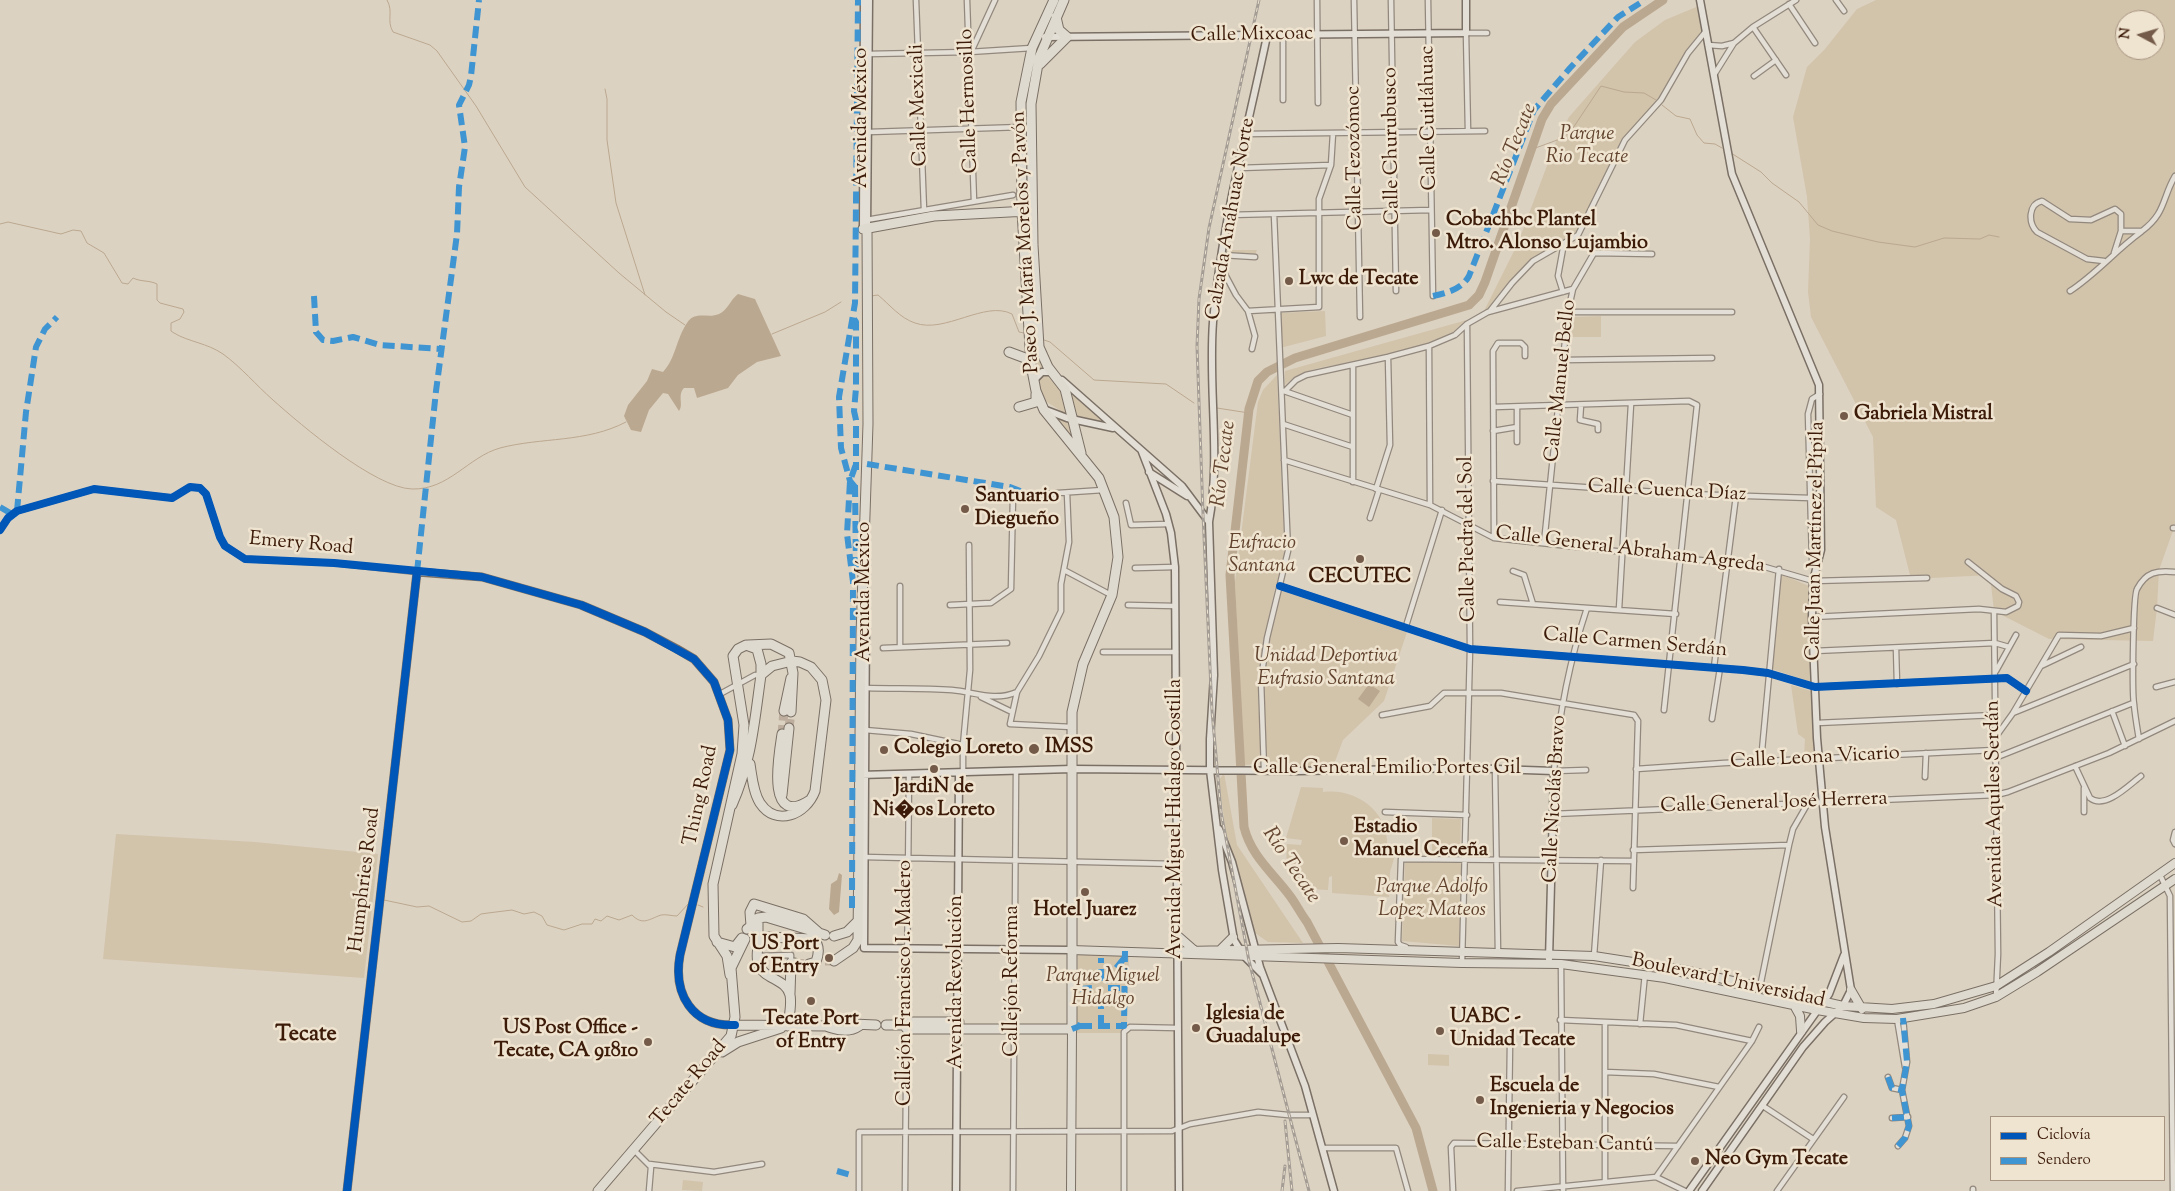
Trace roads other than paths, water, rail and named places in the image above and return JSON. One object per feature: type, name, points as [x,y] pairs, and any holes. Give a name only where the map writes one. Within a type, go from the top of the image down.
[{"type":"highway","name":"Paseo J. María Morelos y Pavón","points":[[1054,0],[1032,48],[1024,82],[1020,127],[1022,211],[1031,365],[1034,387],[1044,410],[1055,426],[1081,453]]},
{"type":"highway","name":"Paseo J. María Morelos y Pavón","points":[[1064,0],[1047,38],[1037,67],[1031,104],[1032,210],[1040,352],[1065,389],[1081,453]]},
{"type":"highway","points":[[1037,67],[1067,37],[1059,30],[1056,17]]},
{"type":"highway","points":[[865,227],[934,216],[1032,210]]},
{"type":"highway","name":"Avenida México","points":[[864,574],[868,424],[865,227]]},
{"type":"highway","points":[[1008,352],[1025,358],[1031,365]]},
{"type":"highway","points":[[1019,407],[1036,402],[1034,387]]},
{"type":"highway","points":[[886,1025],[1072,1026],[1071,860],[1074,698],[1083,664],[1112,595],[1117,572],[1118,545],[1114,517],[1104,490],[1099,478],[1081,453]]},
{"type":"highway","points":[[809,964],[861,944],[858,921],[864,574]]},
{"type":"highway","points":[[734,1025],[728,956],[717,942],[713,929],[713,884],[742,754],[744,725],[733,656],[738,648],[756,643],[778,645],[788,653],[792,661],[793,673],[787,690],[788,711]]},
{"type":"highway","points":[[732,805],[749,761],[761,675],[761,664],[757,650],[746,646]]},
{"type":"highway","points":[[749,761],[757,798],[771,813],[787,816],[798,813],[806,808],[815,791],[826,690],[817,672],[800,662],[792,661],[772,666],[761,675]]},
{"type":"highway","points":[[785,731],[777,782],[782,800],[785,804],[795,805],[804,804],[812,799]]},
{"type":"highway","points":[[730,975],[730,968],[747,932],[750,912],[754,904],[803,918],[827,933]]},
{"type":"highway","points":[[717,942],[734,947],[758,918],[766,917],[827,933],[858,921]]},
{"type":"highway","points":[[758,918],[757,962],[765,974],[785,985],[790,996]]},
{"type":"highway","points":[[758,944],[767,937],[808,937],[816,942],[827,958]]},
{"type":"highway","points":[[711,1060],[738,1042],[788,1026],[793,963]]},
{"type":"highway","name":"Tecate Road","points":[[598,1191],[727,1042],[734,1025],[826,1026],[838,1030],[854,1029],[859,1026],[876,1026]]},
{"type":"main road","name":"Avenida México","points":[[864,0],[865,227]]},
{"type":"main road","name":"Avenida México","points":[[865,227],[868,132],[868,0]]},
{"type":"main road","points":[[1466,0],[1466,33]]},
{"type":"main road","name":"Calle Juan Martínez el Pípila","points":[[1700,0],[1732,174],[1816,375],[1820,394],[1822,541],[1818,566],[1813,581],[1812,617],[1815,687],[1822,802],[1851,990]]},
{"type":"main road","name":"Calle Mixcoac","points":[[1037,36],[1047,38],[1466,33]]},
{"type":"main road","name":"Calzada Anáhuac Norte","points":[[1216,821],[1210,770],[1214,675],[1209,522],[1213,490],[1213,323],[1220,265],[1266,36]]},
{"type":"main road","points":[[1034,387],[1035,377],[1042,372],[1052,372],[1113,428],[1182,486],[1209,522]]},
{"type":"main road","points":[[1044,410],[1074,420],[1113,428]]},
{"type":"main road","name":"Avenida Miguel Hidalgo Costilla","points":[[1142,452],[1170,524],[1175,567],[1176,864],[1179,952],[1179,1191]]},
{"type":"main road","points":[[1149,472],[1192,499]]},
{"type":"main road","name":"Thing Road","points":[[418,572],[482,577],[599,611],[645,632],[694,659],[709,674],[720,694],[728,720],[730,750],[680,955],[678,974],[684,999],[695,1013],[710,1023],[734,1025]]},
{"type":"main road","name":"Humphries Road","points":[[347,1191],[418,572]]},
{"type":"main road","name":"Avenida México","points":[[861,944],[864,857],[862,775],[866,688],[864,574]]},
{"type":"main road","name":"Calle General Emilio Portes Gil","points":[[862,775],[961,774],[1072,769],[1467,768],[1554,771]]},
{"type":"main road","name":"Calle Nicolás Bravo","points":[[1549,963],[1554,771]]},
{"type":"main road","name":"Avenida Revolución","points":[[956,1191],[961,774]]},
{"type":"main road","points":[[1216,821],[1233,937],[1242,953],[1263,975]]},
{"type":"main road","points":[[1216,821],[1232,862],[1263,975],[1306,1086],[1334,1191]]},
{"type":"main road","name":"Boulevard Universidad","points":[[1242,953],[1293,948],[1338,948],[1462,953],[1549,953],[1594,956],[1684,970],[1843,1006],[1862,1009],[1892,1009],[1934,1004],[1996,986],[2174,865]]},
{"type":"main road","name":"Boulevard Universidad","points":[[1257,952],[1297,957],[1462,963],[1561,964],[1645,974],[1864,1018],[1900,1019],[1964,1008],[1996,997],[2037,972],[2175,879]]},
{"type":"main road","points":[[1178,936],[1194,950]]},
{"type":"main road","points":[[1220,950],[1233,937]]},
{"type":"main road","points":[[861,944],[908,949],[1179,952],[1220,950],[1242,953]]},
{"type":"main road","name":"Calle Juan Martínez el Pípila","points":[[1689,1191],[1801,1031],[1818,1010],[1834,984],[1845,951]]},
{"type":"main road","points":[[1179,952],[1196,956],[1242,953]]},
{"type":"main road","points":[[1665,978],[1679,977],[1684,970]]},
{"type":"main road","points":[[1702,1191],[1803,1047],[1843,1006],[1851,990]]},
{"type":"main road","points":[[1851,990],[1862,1009]]},
{"type":"main road","points":[[1794,1005],[1800,1016],[1801,1031]]},
{"type":"main road","points":[[1071,1191],[1072,1026]]},
{"type":"street","name":"Calle Mexicali","points":[[916,0],[924,210]]},
{"type":"street","name":"Calle Hermosillo","points":[[966,0],[970,52],[970,128],[974,202]]},
{"type":"street","points":[[970,52],[995,0]]},
{"type":"street","points":[[1317,0],[1318,103]]},
{"type":"street","name":"Calle Tezozómoc","points":[[1354,0],[1356,212],[1360,317]]},
{"type":"street","name":"Calle Churubusco","points":[[1391,0],[1396,291]]},
{"type":"street","name":"Calle Cuitláhuac","points":[[1428,0],[1434,296]]},
{"type":"street","points":[[1708,45],[1722,46],[1734,42],[1753,27],[1796,0]]},
{"type":"street","points":[[1836,0],[1844,11]]},
{"type":"street","points":[[1789,4],[1815,42]]},
{"type":"street","points":[[1753,27],[1786,75]]},
{"type":"street","points":[[1490,311],[1512,283],[1533,261],[1564,243],[1581,230],[1625,140],[1661,100],[1688,53],[1706,31]]},
{"type":"street","points":[[1468,132],[1466,33],[1487,33]]},
{"type":"street","points":[[1283,36],[1283,100]]},
{"type":"street","points":[[1713,76],[1734,42]]},
{"type":"street","points":[[868,54],[970,52],[1032,48]]},
{"type":"street","points":[[1754,76],[1776,60]]},
{"type":"street","points":[[868,132],[921,132],[1030,126]]},
{"type":"street","points":[[1246,134],[1485,131]]},
{"type":"street","points":[[1249,311],[1319,307],[1320,192],[1331,165],[1333,133]]},
{"type":"street","points":[[1239,168],[1331,165]]},
{"type":"street","points":[[2070,291],[2091,277],[2104,261],[2155,219],[2162,208],[2175,176]]},
{"type":"street","points":[[865,227],[924,210],[1013,195]]},
{"type":"street","points":[[2104,261],[2087,259],[2037,232],[2032,227],[2029,218],[2035,205],[2041,201],[2068,219],[2088,221],[2115,209],[2121,214],[2121,231],[2114,253]]},
{"type":"street","points":[[1230,215],[1431,210]]},
{"type":"street","points":[[1264,770],[1261,680],[1267,638],[1288,551],[1282,424],[1283,391],[1277,310],[1274,214]]},
{"type":"street","points":[[2121,231],[2142,231]]},
{"type":"street","points":[[1563,292],[1558,276],[1564,243]]},
{"type":"street","name":"Calle Manuel Bello","points":[[1544,543],[1568,312],[1573,289],[1594,252],[1652,254]]},
{"type":"street","points":[[1222,255],[1255,257]]},
{"type":"street","points":[[1220,265],[1236,295],[1249,311],[1255,336],[1252,349]]},
{"type":"street","points":[[1283,391],[1296,380],[1306,375],[1388,358],[1429,346],[1455,336],[1467,324],[1490,311],[1573,289]]},
{"type":"street","points":[[1568,312],[1732,312]]},
{"type":"street","name":"Calle Piedra del Sol","points":[[1462,963],[1470,649],[1467,324]]},
{"type":"street","points":[[1494,538],[1494,347],[1501,342],[1521,343],[1524,346],[1525,356]]},
{"type":"street","points":[[1429,346],[1430,505]]},
{"type":"street","points":[[1370,518],[1390,445],[1388,358]]},
{"type":"street","points":[[1564,360],[1712,358]]},
{"type":"street","points":[[1352,366],[1353,482]]},
{"type":"street","points":[[1283,391],[1353,415]]},
{"type":"street","points":[[1818,566],[1812,560],[1808,414],[1812,400],[1820,394]]},
{"type":"street","points":[[1494,407],[1689,401],[1695,403],[1697,409],[1682,558],[1664,710]]},
{"type":"street","points":[[1619,609],[1624,551],[1631,404]]},
{"type":"street","points":[[1581,405],[1580,420],[1598,424],[1598,430]]},
{"type":"street","points":[[1517,406],[1517,442]]},
{"type":"street","points":[[1282,424],[1353,447]]},
{"type":"street","points":[[1494,431],[1517,427]]},
{"type":"street","name":"Calle General Abraham Agreda","points":[[1284,460],[1430,505],[1494,538],[1624,551],[1779,570],[1813,581],[1927,578]]},
{"type":"street","name":"Calle Cuenca Díaz","points":[[1493,481],[1687,494],[1810,498]]},
{"type":"street","name":"Emery Road","points":[[0,530],[8,518],[17,511],[94,489],[172,498],[186,488],[195,487],[200,488],[206,494],[225,546],[245,559],[334,563],[418,572]]},
{"type":"street","points":[[950,605],[991,604],[1011,589],[1013,496],[1104,490]]},
{"type":"street","points":[[1067,493],[1069,542],[1061,584],[1061,612],[1039,656],[1017,692],[1011,726],[1072,727]]},
{"type":"street","points":[[1714,667],[1736,496]]},
{"type":"street","points":[[1126,503],[1131,525],[1170,524]]},
{"type":"street","points":[[1406,626],[1442,510]]},
{"type":"street","points":[[961,774],[969,693],[969,545]]},
{"type":"street","points":[[1812,617],[1946,610],[1994,610],[2006,612],[2016,608],[2019,600],[1968,562]]},
{"type":"street","points":[[1135,568],[1175,567]]},
{"type":"street","points":[[1064,570],[1112,595]]},
{"type":"street","points":[[1761,761],[1779,570]]},
{"type":"street","points":[[2139,739],[2133,703],[2136,590],[2144,578],[2159,570],[2175,572]]},
{"type":"street","points":[[1513,571],[1524,575],[1532,604]]},
{"type":"street","points":[[900,586],[900,647]]},
{"type":"street","name":"Calle Carmen Serdán","points":[[1280,586],[1406,626],[1470,649],[1670,662],[1768,673],[1815,687],[1995,679],[2010,680],[2026,691]]},
{"type":"street","points":[[1500,602],[1676,614]]},
{"type":"street","points":[[1128,605],[1175,606]]},
{"type":"street","name":"Calle Nicolás Bravo","points":[[1554,771],[1561,702],[1572,655],[1587,608]]},
{"type":"street","points":[[2157,608],[2175,615]]},
{"type":"street","name":"Avenida Aquiles Serdán","points":[[1994,610],[1996,997]]},
{"type":"street","points":[[1995,738],[2013,713],[2060,634],[2101,636],[2134,628]]},
{"type":"street","points":[[1995,672],[2016,635]]},
{"type":"street","points":[[883,648],[970,646],[1007,643]]},
{"type":"street","points":[[1814,651],[1995,643],[2009,647]]},
{"type":"street","points":[[2041,666],[2081,647]]},
{"type":"street","points":[[1896,648],[1897,684]]},
{"type":"street","points":[[1103,652],[1176,652]]},
{"type":"street","points":[[2013,713],[2134,664]]},
{"type":"street","points":[[1712,719],[1720,668]]},
{"type":"street","points":[[720,694],[755,676],[761,675]]},
{"type":"street","points":[[2156,687],[2175,682]]},
{"type":"street","points":[[866,688],[950,690],[969,693],[1012,712]]},
{"type":"street","points":[[978,696],[1004,696],[1017,692]]},
{"type":"street","points":[[1382,715],[1430,706],[1448,692],[1469,692],[1501,693],[1630,713],[1636,716],[1638,721],[1633,850],[1634,888]]},
{"type":"street","points":[[1995,758],[2133,703]]},
{"type":"street","points":[[2112,711],[2125,746]]},
{"type":"street","points":[[1817,724],[1995,715]]},
{"type":"street","name":"Calle General José Herrera","points":[[1553,814],[1996,795],[2125,746],[2175,721]]},
{"type":"street","points":[[865,730],[911,734],[963,745]]},
{"type":"street","name":"Calle Leona Vicario","points":[[1636,769],[1995,750]]},
{"type":"street","points":[[1925,777],[1926,753]]},
{"type":"street","points":[[2075,766],[2090,798],[2103,802],[2111,800],[2142,776]]},
{"type":"street","points":[[1495,769],[1498,858],[1498,953]]},
{"type":"street","points":[[1554,771],[1586,770]]},
{"type":"street","name":"Callejón Reforma","points":[[1013,1191],[1016,771]]},
{"type":"street","name":"Callejón Francisco I. Madero","points":[[905,1191],[909,775]]},
{"type":"street","points":[[2084,787],[2084,812]]},
{"type":"street","points":[[1760,988],[1793,829],[1808,803]]},
{"type":"street","points":[[1386,812],[1467,815]]},
{"type":"street","points":[[2175,832],[2173,840],[2175,844]]},
{"type":"street","points":[[1633,850],[1789,845]]},
{"type":"street","points":[[864,857],[959,860],[1071,860],[1176,864]]},
{"type":"street","points":[[1422,952],[1402,946],[1398,942],[1401,859],[1498,858],[1634,861]]},
{"type":"street","points":[[1594,956],[1601,860]]},
{"type":"street","points":[[2160,875],[2166,884],[2170,896],[2174,1076],[2173,1191]]},
{"type":"street","points":[[1560,954],[1563,1189]]},
{"type":"street","points":[[758,956],[791,955],[793,963]]},
{"type":"street","points":[[1640,1024],[1645,974]]},
{"type":"street","points":[[1898,1146],[1907,1132],[1908,1117],[1902,1090],[1906,1068],[1900,1019]]},
{"type":"street","points":[[1560,1020],[1693,1027],[1752,1041]]},
{"type":"street","points":[[1605,1022],[1605,1181]]},
{"type":"street","points":[[1124,1191],[1124,1035],[1127,1027],[1178,1028]]},
{"type":"street","points":[[1656,1176],[1752,1041],[1759,1027]]},
{"type":"street","points":[[1508,1191],[1510,1043]]},
{"type":"street","points":[[1605,1072],[1654,1074],[1719,1087]]},
{"type":"street","points":[[1888,1078],[1892,1088],[1902,1090]]},
{"type":"street","points":[[1777,1191],[1844,1097]]},
{"type":"street","points":[[1763,1106],[1814,1139]]},
{"type":"street","points":[[859,1191],[859,1132],[1124,1132],[1179,1129],[1190,1124],[1258,1112],[1288,1116],[1313,1115]]},
{"type":"street","points":[[1892,1118],[1908,1117]]},
{"type":"street","name":"Calle Esteban Cantú","points":[[1453,1191],[1452,1144],[1678,1146]]},
{"type":"street","points":[[1323,1148],[1396,1148],[1408,1191]]},
{"type":"street","points":[[634,1150],[650,1164],[714,1172],[762,1164]]},
{"type":"street","points":[[649,1191],[650,1164]]},
{"type":"street","points":[[1517,1191],[1563,1189],[1605,1181],[1656,1176],[1685,1191]]},
{"type":"waterway","points":[[387,0],[393,32],[430,45],[437,51],[476,106],[525,187],[619,273],[666,312],[685,325]]},
{"type":"waterway","name":"Río Tecate","points":[[1433,1191],[1416,1128],[1307,922],[1290,896],[1257,856],[1244,827],[1230,575],[1249,409],[1258,381],[1267,372],[1295,358],[1469,305],[1479,295],[1485,282],[1542,119],[1551,104],[1623,27],[1663,0]]},
{"type":"waterway","points":[[1530,150],[1560,139],[1571,131],[1601,86],[1624,92],[1644,93],[1656,100]]},
{"type":"waterway","points":[[605,89],[607,99],[607,140],[616,203],[645,295]]},
{"type":"waterway","points":[[1662,105],[1676,116],[1690,119],[1697,135],[1704,143],[1715,144],[1722,148]]},
{"type":"waterway","points":[[1731,153],[1761,172],[1772,183],[1799,202],[1818,225],[1832,231],[1878,242],[1915,247],[1944,238],[1980,239],[1989,235],[1999,237]]},
{"type":"waterway","points":[[0,224],[8,222],[61,234],[73,230],[81,231],[87,243],[104,253],[122,283],[128,284],[133,278],[157,284],[157,300],[160,303],[183,309],[184,312],[180,319],[171,323],[171,331],[186,339],[211,347],[223,354],[273,400],[320,439],[359,467],[397,486],[412,489],[425,488],[448,479],[478,458],[500,448],[580,437],[611,429],[626,422]]},
{"type":"waterway","points":[[871,296],[878,295],[905,318],[915,323],[927,325],[939,324],[990,311],[1001,311],[1012,314],[1019,332],[1024,333]]},
{"type":"waterway","points":[[772,334],[825,312],[841,302]]},
{"type":"waterway","points":[[1044,340],[1050,342],[1094,380],[1166,384],[1194,403]]},
{"type":"waterway","points":[[1217,408],[1249,413]]},
{"type":"waterway","points":[[384,900],[417,907],[429,906],[462,922],[471,921],[481,914],[488,913],[512,910],[524,914],[534,912],[542,916],[547,925],[564,930],[582,924],[592,924],[595,919],[601,921],[607,916],[619,920],[632,915],[643,921],[661,915],[677,916],[690,902]]},
{"type":"waterway","points":[[698,905],[703,907]]},
{"type":"tunnel","points":[[782,734],[784,711]]},
{"type":"tunnel","points":[[789,728],[791,712]]},
{"type":"tunnel","points":[[825,961],[834,961]]},
{"type":"tunnel","points":[[795,963],[809,964]]},
{"type":"railway","points":[[1259,0],[1209,228],[1199,299],[1197,346],[1203,514],[1212,711],[1221,812],[1249,961],[1309,1191]]},
{"type":"railway","points":[[1285,1121],[1292,1191]]},
{"type":"railway","points":[[1282,1191],[1285,1166]]},
{"type":"place","name":"Cobachbc Plantel Mtro. Alonso Lujambio","points":[[1436,233]]},
{"type":"place","name":"Lwc de Tecate","points":[[1289,281]]},
{"type":"place","name":"Gabriela Mistral","points":[[1844,416]]},
{"type":"place","name":"Santuario Diegueño","points":[[965,509]]},
{"type":"place","name":"CECUTEC","points":[[1360,559]]},
{"type":"place","name":"IMSS","points":[[1034,749]]},
{"type":"place","name":"Colegio Loreto","points":[[884,750]]},
{"type":"place","name":"JardiN de Ni�os Loreto","points":[[934,769]]},
{"type":"place","name":"Estadio Manuel Ceceña","points":[[1344,841]]},
{"type":"place","name":"Hotel Juarez","points":[[1085,892]]},
{"type":"place","name":"US Port of Entry","points":[[829,958]]},
{"type":"place","name":"Tecate Port of Entry","points":[[811,1001]]},
{"type":"place","name":"Iglesia de Guadalupe","points":[[1196,1028]]},
{"type":"place","name":"UABC - Unidad Tecate","points":[[1440,1031]]},
{"type":"place","name":"US Post Office - Tecate, CA 91810","points":[[648,1042]]},
{"type":"place","name":"Escuela de Ingenieria y Negocios","points":[[1480,1100]]},
{"type":"place","name":"Neo Gym Tecate","points":[[1695,1161]]},
{"type":"district","name":"Tecate","points":[[306,1036]]},
{"type":"park label","name":"Parque Rio Tecate","points":[[1587,148]]},
{"type":"park label","name":"Eufracio Santana","points":[[1262,556]]},
{"type":"park label","name":"Unidad Deportiva Eufrasio Santana","points":[[1326,670]]},
{"type":"park label","name":"Parque Adolfo Lopez Mateos","points":[[1432,900]]},
{"type":"park label","name":"Parque Miguel Hidalgo","points":[[1103,990]]}]
